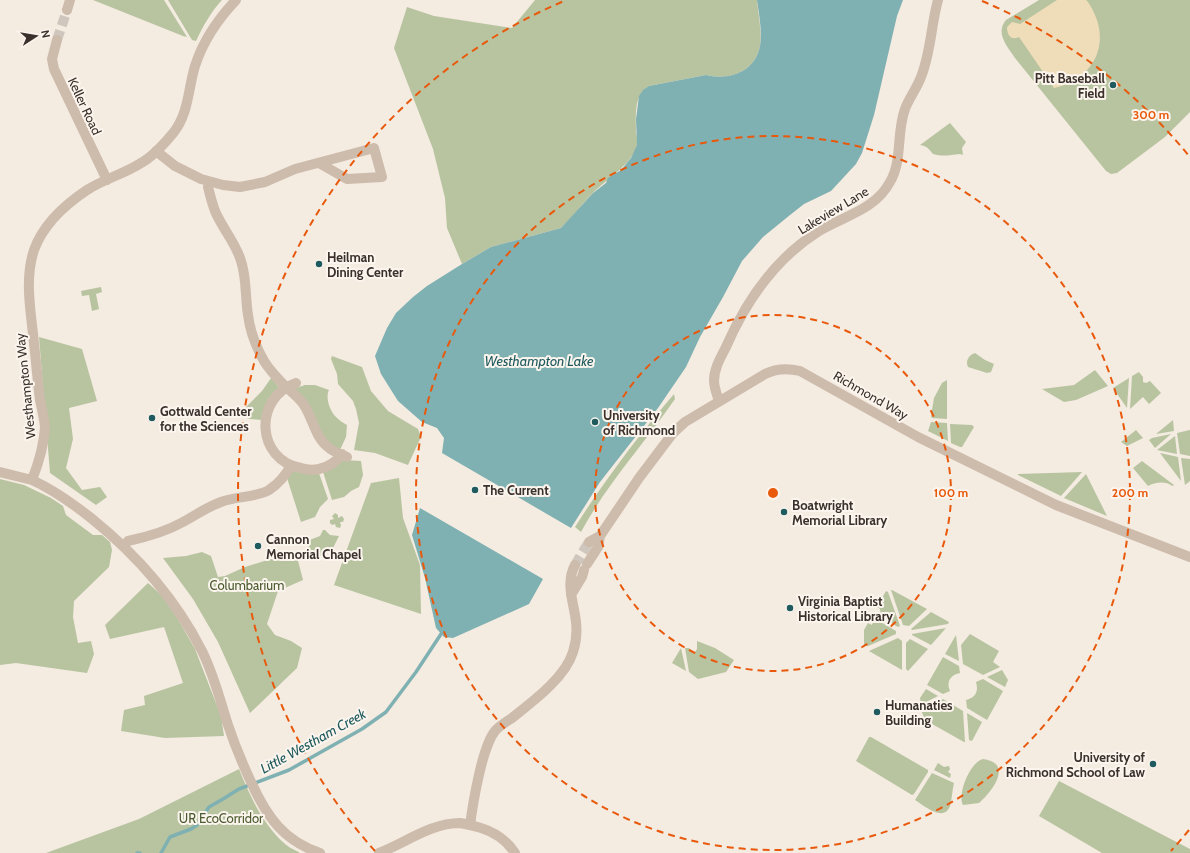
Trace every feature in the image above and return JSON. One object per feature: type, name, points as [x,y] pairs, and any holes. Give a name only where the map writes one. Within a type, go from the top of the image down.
[{"type":"street","points":[[67,10],[70,0]]},
{"type":"street","name":"Westhampton Way","points":[[32,480],[44,445],[44,427],[29,297],[31,258],[35,248],[56,215],[77,197],[88,189],[141,164],[156,151],[173,132],[182,118],[186,108],[194,68],[200,52],[210,32],[236,0]]},
{"type":"street","name":"Lakeview Lane","points":[[719,401],[714,381],[716,369],[732,332],[757,290],[777,266],[796,249],[820,231],[852,216],[873,203],[891,181],[898,159],[900,128],[905,109],[921,76],[932,37],[938,0]]},
{"type":"street","name":"Keller Road","points":[[57,40],[52,59],[54,69],[106,180]]},
{"type":"street","points":[[156,151],[168,161],[190,174],[206,180],[232,186],[251,186],[265,182],[295,169],[374,148],[382,177],[347,179],[319,163]]},
{"type":"street","points":[[208,187],[215,211],[236,248],[241,261],[246,286],[247,314],[254,341],[264,361],[272,373],[286,387],[297,396],[309,412],[316,431],[323,443],[328,448],[344,455],[336,462],[322,468],[314,470],[298,468],[280,458],[271,448],[266,432],[265,423],[271,403],[286,387],[296,383]]},
{"type":"street","name":"Richmond Way","points":[[470,825],[476,792],[487,748],[495,732],[554,682],[573,652],[576,622],[571,595],[570,582],[572,571],[582,566],[594,545],[639,478],[673,433],[685,422],[774,370],[787,368],[800,371],[918,437],[1056,505],[1190,557]]},
{"type":"street","points":[[128,541],[162,532],[174,527],[217,503],[268,491],[284,476],[291,465]]},
{"type":"street","points":[[0,472],[32,480],[47,487],[66,499],[112,535],[141,564],[171,600],[189,627],[209,666],[245,769],[263,808],[277,826],[295,842],[320,853]]},
{"type":"street","points":[[379,853],[428,830],[439,826],[456,824],[470,825],[484,829],[506,842],[515,853]]},
{"type":"green space","points":[[93,0],[164,0],[187,37],[183,36]]},
{"type":"green space","points":[[168,0],[222,0],[214,9],[196,41],[192,40]]},
{"type":"green space","points":[[535,0],[757,0],[761,34],[760,47],[754,60],[749,66],[736,74],[721,77],[706,75],[649,86],[640,95],[636,107],[637,145],[630,159],[618,172],[592,194],[561,228],[491,247],[462,264],[447,228],[445,198],[433,149],[394,48],[407,7],[434,16],[512,28]]},
{"type":"green space","name":"Pitt Baseball Field","points":[[1039,0],[1190,0],[1190,112],[1165,137],[1117,173],[1111,174],[1106,171],[1015,58],[1003,39],[1002,30],[1006,20]]},
{"type":"green space","points":[[950,123],[966,142],[962,148],[963,155],[937,155],[933,154],[926,147],[920,145]]},
{"type":"green space","points":[[101,287],[102,292],[96,294],[99,309],[92,311],[89,295],[82,296],[81,291]]},
{"type":"green space","points":[[39,337],[82,349],[97,401],[69,408],[73,439],[66,468],[82,490],[100,487],[107,497],[96,505],[50,473]]},
{"type":"green space","points":[[975,353],[994,364],[991,372],[987,373],[968,367],[968,358]]},
{"type":"green space","points":[[332,356],[362,367],[371,391],[388,411],[418,429],[421,437],[408,465],[375,453],[354,450],[359,423],[356,409],[353,401],[338,384],[337,374],[331,359]]},
{"type":"green space","points":[[1095,370],[1108,386],[1076,400],[1064,402],[1042,389],[1074,385]]},
{"type":"green space","points":[[1139,372],[1143,377],[1143,382],[1146,383],[1150,381],[1161,393],[1149,404],[1143,397],[1130,409],[1132,376]]},
{"type":"green space","points":[[271,378],[279,387],[268,399],[261,420],[245,417],[243,410],[262,391]]},
{"type":"green space","points":[[1129,378],[1127,408],[1113,388]]},
{"type":"green space","points":[[947,380],[947,419],[932,418],[934,398],[942,383]]},
{"type":"green space","points":[[305,385],[315,385],[329,390],[328,400],[332,411],[337,418],[347,425],[346,437],[340,450],[331,447],[293,389]]},
{"type":"green space","points":[[674,394],[675,399],[614,481],[581,532],[575,527],[598,492],[622,459]]},
{"type":"green space","points":[[1173,420],[1174,431],[1156,434]]},
{"type":"green space","points":[[931,422],[947,423],[948,441],[928,431]]},
{"type":"green space","points":[[950,424],[972,425],[974,427],[962,447],[951,443]]},
{"type":"green space","points":[[1136,430],[1143,438],[1127,446],[1121,442]]},
{"type":"green space","points":[[1190,430],[1190,456],[1180,454],[1177,433]]},
{"type":"green space","points":[[1171,434],[1155,448],[1149,440],[1152,438]]},
{"type":"green space","points":[[1175,436],[1177,454],[1157,450]]},
{"type":"green space","points":[[1160,453],[1178,457],[1181,481]]},
{"type":"green space","points":[[1181,458],[1190,459],[1190,481],[1185,485]]},
{"type":"green space","points":[[344,460],[361,461],[363,475],[359,487],[344,497],[332,500],[323,472]]},
{"type":"green space","points":[[1142,461],[1174,485],[1172,486],[1167,483],[1160,483],[1148,486],[1133,468]]},
{"type":"green space","points":[[293,471],[308,474],[319,473],[328,499],[320,507],[315,517],[301,522],[287,478]]},
{"type":"green space","points":[[1082,472],[1061,496],[1018,475],[1018,474]]},
{"type":"green space","points":[[1086,474],[1107,516],[1064,498]]},
{"type":"green space","points":[[399,478],[403,518],[420,565],[421,614],[334,585],[371,483]]},
{"type":"green space","points":[[0,479],[24,485],[51,498],[63,506],[66,515],[93,535],[102,535],[110,542],[112,550],[109,567],[74,601],[73,617],[78,643],[91,641],[94,654],[87,673],[16,663],[0,665]]},
{"type":"green space","points":[[335,513],[338,515],[338,518],[342,516],[344,519],[343,522],[340,522],[340,528],[336,527],[335,524],[332,525],[330,523],[330,520],[334,519],[332,516]]},
{"type":"green space","points":[[323,530],[330,535],[339,536],[333,548],[327,548],[318,559],[308,558],[309,548],[307,541],[320,536]]},
{"type":"green space","name":"Columbarium","points":[[202,552],[211,556],[218,577],[225,576],[245,567],[293,552],[296,553],[303,580],[278,591],[267,624],[275,635],[291,641],[302,648],[297,668],[250,713],[218,642],[193,599],[163,558],[186,556]]},
{"type":"green space","points":[[148,583],[167,600],[195,649],[221,716],[224,736],[165,738],[121,731],[124,710],[145,705],[144,696],[183,683],[164,627],[110,639],[105,625]]},
{"type":"green space","points":[[891,590],[927,609],[909,626],[903,625]]},
{"type":"green space","points":[[886,591],[888,592],[900,626],[898,627],[881,617],[880,609],[877,607]]},
{"type":"green space","points":[[931,612],[949,622],[948,624],[911,629]]},
{"type":"green space","points":[[879,621],[896,631],[896,634],[868,646],[864,646],[864,630],[868,623],[872,625],[873,622],[875,623]]},
{"type":"green space","points":[[946,628],[931,645],[912,635],[912,634]]},
{"type":"green space","points":[[970,634],[999,651],[993,662],[1000,667],[983,675],[963,664],[961,645]]},
{"type":"green space","points":[[956,635],[959,661],[945,654]]},
{"type":"green space","points":[[898,638],[902,641],[902,670],[869,651]]},
{"type":"green space","points":[[910,639],[928,649],[908,671],[906,669],[906,643]]},
{"type":"green space","points":[[697,641],[715,648],[734,660],[726,672],[698,679],[689,672],[685,648],[689,648],[695,652],[697,649]]},
{"type":"green space","points":[[681,648],[686,671],[672,663]]},
{"type":"green space","points":[[943,657],[959,666],[960,673],[951,677],[948,685],[950,691],[943,694],[927,685]]},
{"type":"green space","points":[[1002,670],[1008,680],[1005,687],[987,677]]},
{"type":"green space","points":[[983,679],[1003,691],[987,720],[967,708],[966,700],[972,698],[976,694],[976,682]]},
{"type":"green space","points":[[926,689],[938,696],[921,704],[920,698]]},
{"type":"green space","points":[[943,699],[963,711],[965,742],[925,720],[921,710]]},
{"type":"green space","points":[[967,713],[982,722],[972,741],[969,740]]},
{"type":"green space","points":[[869,737],[928,770],[914,794],[912,795],[856,761]]},
{"type":"green space","points":[[983,759],[992,762],[997,766],[999,772],[998,778],[989,792],[979,803],[963,805],[963,786],[969,772],[978,761]]},
{"type":"green space","points":[[938,763],[944,767],[949,766],[950,769],[948,772],[951,774],[950,778],[934,770]]},
{"type":"green space","name":"UR EcoCorridor","points":[[239,769],[257,809],[269,827],[286,844],[300,853],[46,853],[139,819]]},
{"type":"green space","points":[[932,773],[954,783],[950,806],[947,811],[943,813],[938,813],[928,809],[915,800]]},
{"type":"green space","points":[[1059,781],[1190,849],[1190,853],[1102,853],[1039,816]]},
{"type":"sand","points":[[1057,0],[1086,0],[1088,2],[1095,16],[1099,30],[1100,43],[1090,66],[1081,76],[1069,83],[1054,88],[1019,37],[1012,38],[1007,27],[1012,22],[1020,24]]},
{"type":"water","name":"Westhampton Lake","points":[[757,0],[903,0],[897,16],[874,115],[862,153],[856,164],[831,191],[804,204],[790,215],[763,237],[742,261],[700,337],[686,367],[658,408],[600,482],[571,528],[442,453],[444,438],[437,428],[422,422],[398,401],[381,374],[375,356],[387,328],[396,313],[427,286],[491,247],[561,228],[593,193],[606,183],[608,178],[621,170],[631,158],[637,145],[636,119],[639,96],[643,90],[649,86],[706,75],[721,77],[729,76],[743,71],[749,66],[758,53],[761,41]]},
{"type":"water","points":[[420,508],[543,579],[529,604],[453,638],[444,637],[436,628],[425,578],[412,535]]},
{"type":"waterway","name":"Little Westham Creek","points":[[161,853],[170,837],[191,829],[197,825],[209,807],[239,789],[289,770],[362,729],[386,712],[416,672],[443,631]]},
{"type":"tunnel","points":[[57,40],[67,10]]},
{"type":"tunnel","points":[[575,565],[589,542]]},
{"type":"place","name":"Pitt Baseball Field","points":[[1113,85]]},
{"type":"place","name":"Heilman Dining Center","points":[[319,264]]},
{"type":"place","name":"Gottwald Center for the Sciences","points":[[152,418]]},
{"type":"place","name":"University of Richmond","points":[[595,422]]},
{"type":"place","name":"The Current","points":[[475,490]]},
{"type":"place","name":"Boatwright Memorial Library","points":[[784,512]]},
{"type":"place","name":"Cannon Memorial Chapel","points":[[258,546]]},
{"type":"place","name":"Virginia Baptist Historical Library","points":[[790,608]]},
{"type":"place","name":"Humanaties Building","points":[[877,712]]},
{"type":"place","name":"University of Richmond School of Law","points":[[1153,764]]}]
